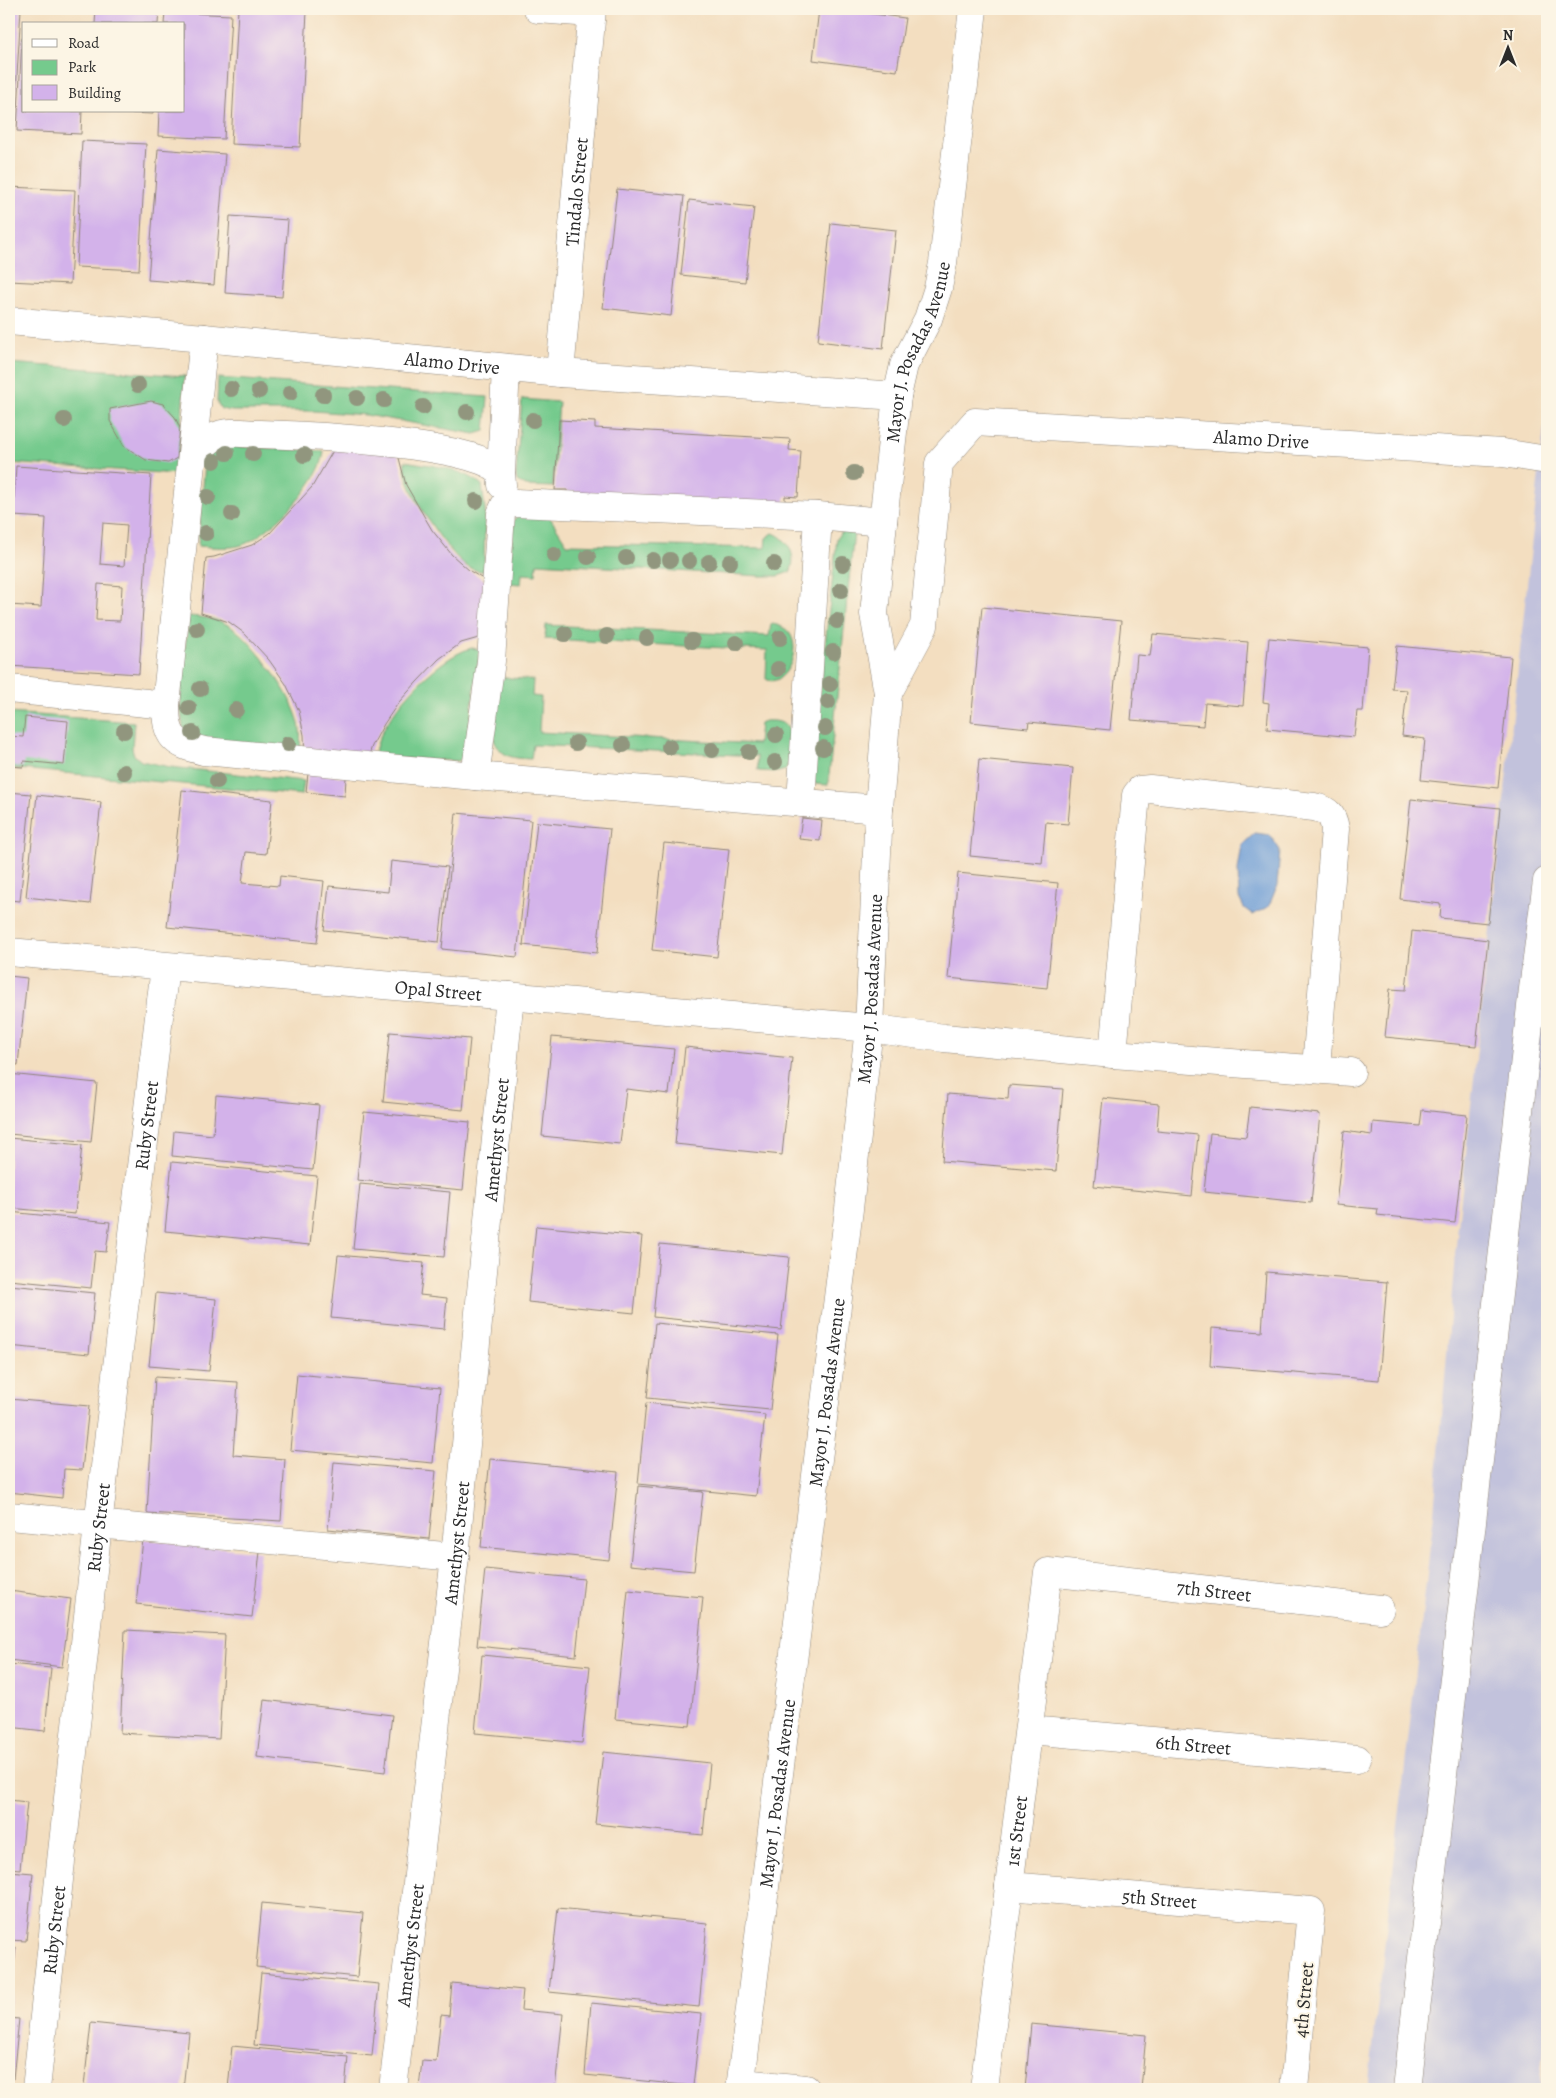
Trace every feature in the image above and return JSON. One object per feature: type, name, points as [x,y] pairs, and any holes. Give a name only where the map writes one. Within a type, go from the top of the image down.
[{"type":"street","points":[[538,9],[592,11]]},
{"type":"street","name":"Mayor J. Posadas Avenue","points":[[740,2086],[869,1028],[879,809],[888,693],[874,614],[897,396],[904,365],[928,319],[938,288],[953,189],[973,9]]},
{"type":"street","name":"Tindalo Street","points":[[560,373],[592,11]]},
{"type":"street","name":"Alamo Drive","points":[[9,322],[204,338],[560,373],[897,396]]},
{"type":"street","points":[[204,338],[166,705],[168,725],[172,737],[178,743],[189,748],[204,751],[475,776],[879,809]]},
{"type":"street","points":[[506,368],[500,473],[503,490],[508,498],[515,503]]},
{"type":"street","name":"Mayor J. Posadas Avenue","points":[[888,693],[924,626],[940,463],[975,422]]},
{"type":"street","name":"Alamo Drive","points":[[975,422],[1503,453],[1547,460]]},
{"type":"street","points":[[192,461],[206,442],[224,433],[327,436],[443,451],[494,466],[500,473]]},
{"type":"street","points":[[475,776],[491,661],[500,514],[505,505],[515,503],[818,516],[883,522]]},
{"type":"street","points":[[800,803],[818,516]]},
{"type":"street","points":[[9,689],[166,705]]},
{"type":"street","points":[[1113,1054],[1136,795],[1140,790],[1150,789],[1314,807],[1330,813],[1334,820],[1335,829],[1316,1068]]},
{"type":"street","points":[[1407,2089],[1547,881]]},
{"type":"street","name":"Opal Street","points":[[9,952],[869,1028],[944,1038],[1113,1054],[1351,1072]]},
{"type":"street","name":"Ruby Street","points":[[36,2089],[98,1525],[165,967]]},
{"type":"street","name":"Amethyst Street","points":[[392,2089],[455,1557],[510,996]]},
{"type":"street","points":[[9,1516],[455,1557]]},
{"type":"street","name":"7th Street","points":[[1048,1572],[1380,1609]]},
{"type":"street","name":"1st Street","points":[[984,2089],[1048,1572]]},
{"type":"street","name":"6th Street","points":[[1029,1730],[1357,1759]]},
{"type":"street","name":"5th Street","points":[[1009,1886],[1311,1911]]},
{"type":"street","name":"4th Street","points":[[1294,2089],[1311,1911]]},
{"type":"street","points":[[740,2086],[806,2089]]},
{"type":"shaded area","points":[[1547,399],[1547,2020],[1540,2089],[1368,2089],[1434,1513],[1455,1255]]},
{"type":"green space","points":[[9,363],[185,376],[177,474],[9,463]]},
{"type":"green space","points":[[218,378],[488,397],[485,431],[475,434],[366,415],[314,411],[232,411],[221,409],[217,402]]},
{"type":"green space","points":[[522,399],[559,402],[553,487],[526,486],[517,481]]},
{"type":"green space","points":[[226,446],[324,451],[315,476],[306,490],[283,516],[270,527],[247,543],[236,547],[198,546],[205,464],[209,455]]},
{"type":"green space","points":[[405,461],[465,474],[482,485],[485,510],[484,571],[478,571],[465,565],[445,544],[417,500],[406,472]]},
{"type":"green space","points":[[547,513],[567,544],[765,548],[766,538],[773,533],[783,539],[790,549],[793,560],[792,566],[790,572],[778,576],[761,576],[537,563],[536,575],[522,574],[521,584],[508,583],[514,520],[518,515]]},
{"type":"green space","points":[[845,531],[854,532],[828,785],[815,784],[812,762],[837,538],[840,533]]},
{"type":"green space","points":[[189,616],[213,619],[226,624],[246,639],[267,664],[285,691],[298,719],[300,752],[185,735],[182,721],[181,691]]},
{"type":"green space","points":[[771,624],[784,628],[791,636],[794,647],[793,658],[788,668],[782,676],[774,681],[766,679],[767,650],[545,639],[546,625],[769,636]]},
{"type":"green space","points":[[472,648],[480,650],[465,755],[459,761],[374,757],[378,742],[386,725],[411,692],[442,663]]},
{"type":"green space","points":[[500,677],[533,680],[532,696],[541,697],[539,732],[758,744],[760,723],[775,721],[783,723],[791,734],[793,749],[791,757],[785,770],[778,772],[758,771],[757,756],[533,745],[531,759],[509,756],[504,754],[494,740]]},
{"type":"green space","points":[[9,713],[134,722],[132,748],[134,755],[141,761],[170,767],[304,781],[302,795],[9,768]]},
{"type":"water","points":[[1255,833],[1270,835],[1280,850],[1277,886],[1269,906],[1253,915],[1244,908],[1239,898],[1238,870],[1242,845]]},
{"type":"building","points":[[9,9],[21,9],[14,126],[9,125]]},
{"type":"building","points":[[96,9],[159,9],[158,22],[95,22]]},
{"type":"building","points":[[238,9],[307,11],[300,147],[231,144]]},
{"type":"building","points":[[819,9],[905,18],[897,71],[813,60]]},
{"type":"building","points":[[165,12],[231,15],[224,139],[158,136],[159,112],[185,112],[185,22],[164,22]]},
{"type":"building","points":[[22,38],[22,112],[82,112],[81,134],[17,131]]},
{"type":"building","points":[[153,112],[153,114],[131,113]]},
{"type":"building","points":[[82,141],[146,144],[139,270],[76,267]]},
{"type":"building","points":[[158,149],[225,154],[214,285],[148,280]]},
{"type":"building","points":[[9,187],[75,190],[70,284],[9,281]]},
{"type":"building","points":[[617,189],[684,196],[671,316],[603,308]]},
{"type":"building","points":[[689,200],[754,207],[745,282],[681,275]]},
{"type":"building","points":[[230,216],[288,220],[282,297],[225,293]]},
{"type":"building","points":[[831,223],[896,230],[883,349],[818,341]]},
{"type":"building","points":[[151,401],[163,404],[175,417],[180,428],[177,458],[168,463],[146,460],[124,446],[110,421],[110,409]]},
{"type":"building","points":[[559,420],[595,422],[595,428],[790,439],[789,450],[801,451],[798,497],[785,496],[785,507],[567,494],[567,490],[555,490]]},
{"type":"building","points":[[345,430],[393,435],[406,485],[432,530],[452,555],[470,571],[486,581],[482,637],[461,643],[439,659],[399,702],[372,746],[364,770],[305,764],[304,735],[299,711],[286,684],[269,660],[244,633],[229,622],[201,613],[206,558],[252,545],[270,533],[312,487]]},
{"type":"building","points":[[16,466],[151,475],[139,674],[9,666],[9,605],[41,607],[46,518],[13,516]],"holes":[[[103,523],[127,525],[124,566],[100,564]],[[98,584],[122,586],[120,621],[96,620]]]},
{"type":"building","points":[[982,607],[1121,621],[1110,730],[1029,722],[1028,728],[971,722]]},
{"type":"building","points":[[1153,634],[1248,642],[1243,706],[1205,703],[1203,726],[1131,720],[1137,655],[1150,656]]},
{"type":"building","points":[[1269,638],[1368,647],[1363,711],[1357,711],[1354,737],[1267,729],[1269,703],[1263,702]]},
{"type":"building","points":[[1397,646],[1511,657],[1498,788],[1421,780],[1425,739],[1402,736],[1407,690],[1392,689]]},
{"type":"building","points":[[25,717],[68,721],[64,765],[24,761],[23,767],[9,766],[9,736],[23,737]]},
{"type":"building","points":[[979,759],[1073,768],[1068,824],[1046,822],[1042,863],[970,856]]},
{"type":"building","points":[[308,773],[346,777],[345,796],[306,792]]},
{"type":"building","points":[[182,790],[272,800],[266,854],[246,852],[242,883],[279,886],[280,876],[324,881],[317,943],[167,927]]},
{"type":"building","points":[[9,792],[31,794],[20,901],[9,900]]},
{"type":"building","points":[[37,795],[101,802],[90,904],[26,897]]},
{"type":"building","points":[[1411,799],[1500,808],[1488,923],[1440,918],[1441,904],[1400,899]]},
{"type":"building","points":[[456,813],[531,820],[517,957],[442,949]]},
{"type":"building","points":[[802,818],[822,820],[820,841],[799,839]]},
{"type":"building","points":[[537,822],[610,829],[597,953],[523,945]]},
{"type":"building","points":[[664,843],[729,849],[717,957],[652,950]]},
{"type":"building","points":[[391,861],[448,867],[439,942],[324,930],[329,886],[388,892]]},
{"type":"building","points":[[958,873],[1058,883],[1047,988],[948,978]]},
{"type":"building","points":[[1412,931],[1488,940],[1476,1046],[1385,1037],[1390,989],[1406,990]]},
{"type":"building","points":[[9,976],[27,978],[18,1065],[9,1064]]},
{"type":"building","points":[[390,1032],[470,1039],[463,1110],[383,1102]]},
{"type":"building","points":[[552,1037],[674,1049],[669,1094],[626,1089],[620,1144],[542,1136]]},
{"type":"building","points":[[685,1047],[792,1058],[782,1155],[675,1144]]},
{"type":"building","points":[[9,1074],[97,1083],[91,1142],[9,1134]]},
{"type":"building","points":[[1009,1085],[1063,1089],[1056,1171],[942,1161],[948,1094],[1008,1099]]},
{"type":"building","points":[[216,1095],[319,1105],[313,1170],[172,1156],[174,1131],[213,1135]]},
{"type":"building","points":[[1103,1098],[1159,1104],[1157,1131],[1198,1135],[1192,1196],[1094,1186]]},
{"type":"building","points":[[1250,1107],[1320,1114],[1311,1203],[1204,1192],[1210,1133],[1246,1137]]},
{"type":"building","points":[[1422,1110],[1467,1115],[1455,1223],[1377,1215],[1378,1209],[1336,1205],[1344,1131],[1372,1135],[1373,1122],[1420,1126]]},
{"type":"building","points":[[364,1112],[470,1122],[463,1190],[357,1180]]},
{"type":"building","points":[[9,1138],[82,1145],[75,1214],[9,1208]]},
{"type":"building","points":[[172,1162],[317,1176],[310,1245],[165,1231]]},
{"type":"building","points":[[360,1184],[450,1192],[444,1257],[353,1249]]},
{"type":"building","points":[[9,1212],[110,1222],[106,1252],[95,1251],[91,1288],[9,1280]]},
{"type":"building","points":[[536,1226],[642,1236],[634,1313],[528,1302]]},
{"type":"building","points":[[660,1244],[789,1257],[781,1330],[653,1317]]},
{"type":"building","points":[[338,1255],[424,1263],[420,1295],[447,1298],[444,1329],[331,1318]]},
{"type":"building","points":[[1266,1272],[1387,1282],[1379,1380],[1210,1366],[1212,1328],[1262,1332]]},
{"type":"building","points":[[9,1285],[95,1293],[89,1354],[9,1346]]},
{"type":"building","points":[[156,1293],[216,1299],[209,1371],[149,1366]]},
{"type":"building","points":[[655,1323],[778,1335],[770,1410],[647,1398]]},
{"type":"building","points":[[297,1374],[440,1388],[433,1463],[290,1450]]},
{"type":"building","points":[[155,1377],[238,1382],[233,1455],[285,1459],[281,1521],[147,1513]]},
{"type":"building","points":[[9,1399],[89,1406],[82,1470],[64,1469],[62,1498],[9,1492]]},
{"type":"building","points":[[646,1403],[765,1415],[756,1496],[638,1484]]},
{"type":"building","points":[[490,1459],[618,1472],[609,1560],[481,1547]]},
{"type":"building","points":[[334,1462],[436,1471],[429,1539],[328,1529]]},
{"type":"building","points":[[638,1486],[703,1492],[694,1571],[630,1565]]},
{"type":"building","points":[[143,1539],[260,1552],[252,1617],[136,1604]]},
{"type":"building","points":[[485,1569],[584,1579],[576,1656],[477,1646]]},
{"type":"building","points":[[628,1590],[703,1597],[690,1726],[615,1719]]},
{"type":"building","points":[[9,1591],[71,1599],[62,1667],[9,1660]]},
{"type":"building","points":[[125,1630],[225,1635],[219,1739],[120,1733]]},
{"type":"building","points":[[482,1655],[590,1666],[582,1743],[475,1733]]},
{"type":"building","points":[[9,1664],[51,1668],[45,1731],[9,1727]]},
{"type":"building","points":[[264,1700],[392,1715],[385,1772],[257,1757]]},
{"type":"building","points":[[603,1752],[710,1763],[703,1835],[595,1824]]},
{"type":"building","points":[[9,1800],[27,1802],[20,1869],[9,1868]]},
{"type":"building","points":[[9,1871],[33,1873],[26,1941],[9,1940]]},
{"type":"building","points":[[262,1903],[363,1913],[357,1977],[256,1967]]},
{"type":"building","points":[[558,1908],[707,1923],[699,2007],[549,1992]]},
{"type":"building","points":[[9,1946],[16,1947],[10,2004],[9,2004]]},
{"type":"building","points":[[261,1973],[379,1984],[372,2056],[254,2045]]},
{"type":"building","points":[[452,1983],[523,1990],[521,2010],[563,2014],[555,2089],[419,2088],[422,2061],[436,2062],[441,2015],[449,2016]]},
{"type":"building","points":[[591,2003],[701,2014],[693,2086],[585,2075]]},
{"type":"building","points":[[9,2018],[19,2019],[13,2079],[9,2078]]},
{"type":"building","points":[[91,2023],[189,2033],[183,2089],[117,2089],[84,2086]]},
{"type":"building","points":[[1031,2024],[1146,2035],[1141,2089],[1025,2089]]},
{"type":"building","points":[[232,2046],[348,2057],[345,2089],[228,2089]]}]
